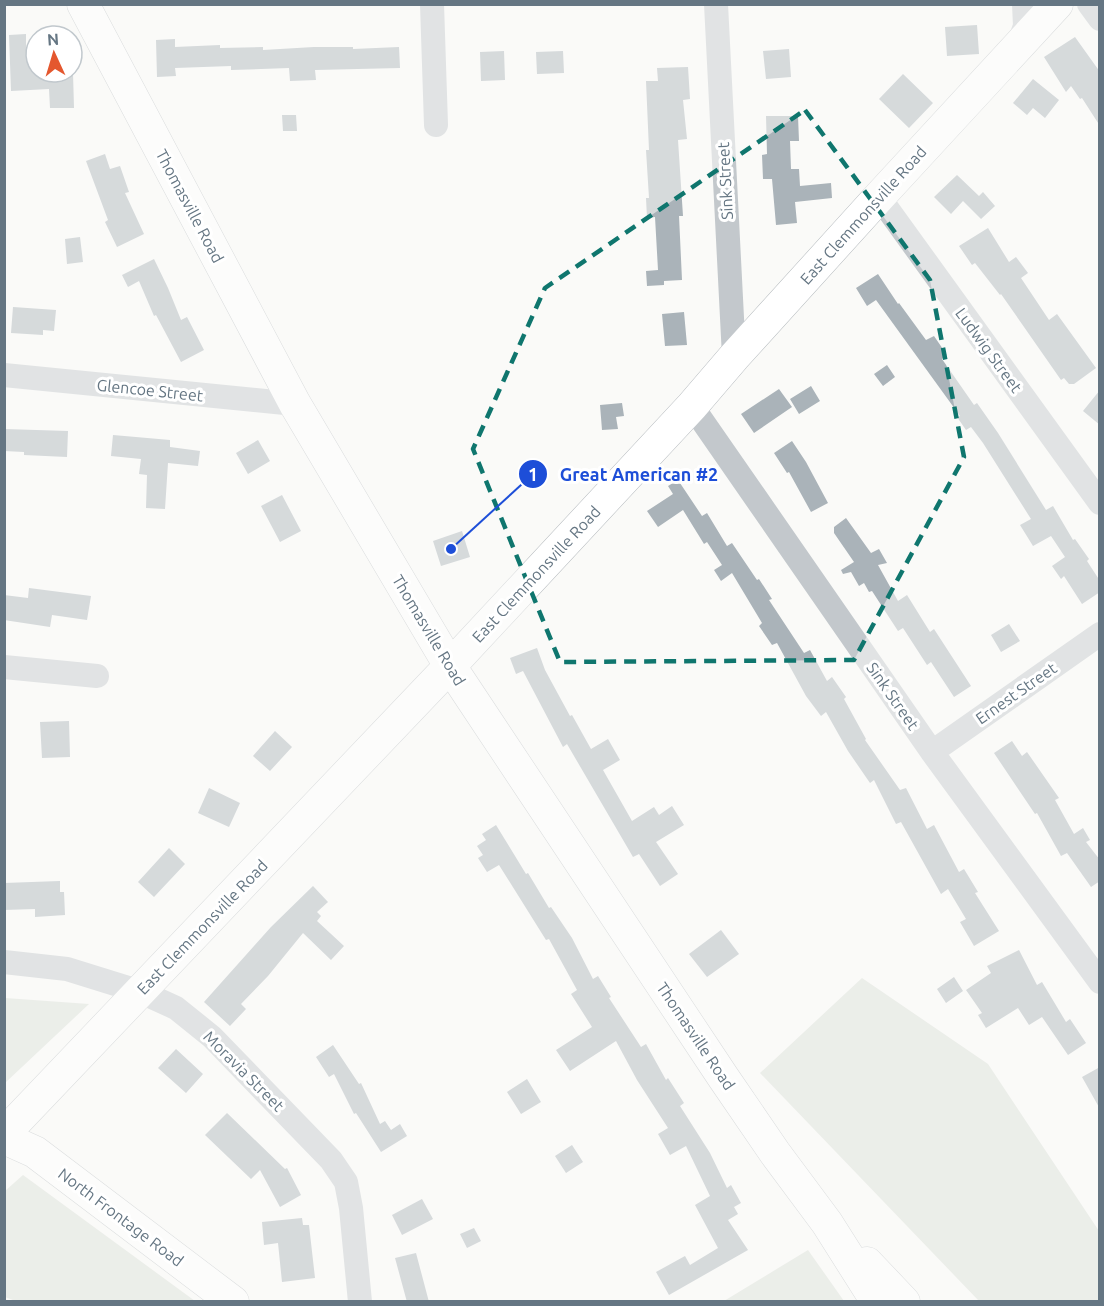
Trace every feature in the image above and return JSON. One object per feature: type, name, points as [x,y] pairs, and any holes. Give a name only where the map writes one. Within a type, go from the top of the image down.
[{"type":"main road","name":"Thomasville Road","points":[[83,4],[295,404],[450,666],[742,1105],[826,1223],[877,1302]]},
{"type":"main road","name":"East Clemmonsville Road","points":[[4,1136],[450,666],[692,406],[879,197],[1057,4]]},
{"type":"main road","name":"North Frontage Road","points":[[4,1136],[35,1152],[233,1302]]},
{"type":"main road","name":"Thomasville Road","points":[[826,1223],[904,1302]]},
{"type":"street","points":[[432,4],[436,125]]},
{"type":"street","name":"Sink Street","points":[[716,4],[734,357]]},
{"type":"street","points":[[1018,47],[1025,26],[1024,4]]},
{"type":"street","points":[[1089,4],[1100,19]]},
{"type":"street","name":"Ludwig Street","points":[[879,197],[1100,503]]},
{"type":"street","name":"Glencoe Street","points":[[4,375],[295,404]]},
{"type":"street","name":"Sink Street","points":[[692,406],[932,752],[1100,982]]},
{"type":"street","name":"Ernest Street","points":[[932,752],[1100,634]]},
{"type":"street","points":[[4,667],[96,676]]},
{"type":"street","name":"Moravia Street","points":[[4,962],[67,969],[141,992],[176,1008],[212,1037],[331,1160],[346,1182],[351,1208],[360,1302]]},
{"type":"highlighted area","points":[[805,110],[930,280],[964,457],[854,660],[560,662],[473,449],[545,288]]},
{"type":"shaded area","points":[[862,978],[988,1064],[1099,1231],[1099,1301],[979,1301],[760,1073]]},
{"type":"shaded area","points":[[4,998],[89,1004],[5,1083]]},
{"type":"shaded area","points":[[23,1175],[195,1301],[18,1302],[5,1297],[5,1191]]},
{"type":"shaded area","points":[[808,1250],[844,1301],[724,1301]]},
{"type":"building","points":[[977,25],[979,54],[947,56],[945,27]]},
{"type":"building","points":[[24,34],[24,84],[73,84],[74,108],[50,108],[49,89],[11,91],[9,35]]},
{"type":"building","points":[[1075,37],[1100,72],[1100,126],[1082,98],[1080,99],[1071,86],[1066,92],[1044,57]]},
{"type":"building","points":[[175,39],[175,47],[220,45],[220,48],[263,47],[263,50],[314,47],[353,47],[353,49],[399,47],[400,68],[315,70],[316,80],[290,81],[289,68],[231,70],[231,66],[175,68],[176,76],[157,77],[156,40]]},
{"type":"building","points":[[789,49],[791,77],[766,79],[763,51]]},
{"type":"building","points":[[504,51],[505,80],[481,81],[480,52]]},
{"type":"building","points":[[563,51],[564,73],[537,74],[536,52]]},
{"type":"building","points":[[688,67],[690,99],[683,100],[687,139],[678,140],[683,216],[679,216],[682,280],[664,281],[664,285],[647,286],[646,271],[658,270],[655,217],[647,218],[646,198],[649,198],[646,150],[649,150],[646,81],[658,81],[657,68]]},
{"type":"building","points":[[903,74],[933,103],[909,128],[879,99]]},
{"type":"building","points":[[1033,79],[1059,100],[1045,118],[1033,108],[1027,115],[1013,103]]},
{"type":"building","points":[[282,115],[296,115],[297,131],[283,131]]},
{"type":"building","points":[[766,116],[798,116],[799,141],[790,141],[791,169],[799,169],[800,186],[831,183],[832,198],[795,202],[797,223],[776,225],[772,179],[763,179],[762,155],[767,154]]},
{"type":"building","points":[[105,154],[110,169],[120,166],[129,192],[125,193],[144,234],[117,247],[105,222],[108,220],[86,161]]},
{"type":"building","points":[[957,175],[979,196],[983,192],[995,206],[981,219],[963,201],[951,214],[934,197]]},
{"type":"building","points":[[988,228],[1009,262],[1016,257],[1028,273],[1021,278],[1049,320],[1057,314],[1096,368],[1074,384],[1069,384],[1064,378],[1061,380],[1001,294],[975,263],[972,265],[959,246]]},
{"type":"building","points":[[80,237],[83,262],[67,264],[65,239]]},
{"type":"building","points":[[154,259],[181,320],[187,317],[204,350],[181,362],[156,315],[154,316],[139,281],[128,287],[122,275]]},
{"type":"building","points":[[878,274],[926,340],[934,336],[947,355],[942,359],[974,405],[977,403],[998,433],[1046,510],[1053,506],[1073,540],[1075,539],[1089,559],[1087,561],[1100,581],[1100,592],[1082,604],[1064,576],[1061,579],[1052,566],[1065,557],[1051,536],[1033,546],[1020,525],[1031,519],[983,443],[971,427],[966,430],[957,417],[960,416],[876,300],[867,306],[856,288]]},
{"type":"building","points":[[13,307],[56,310],[54,331],[43,330],[43,335],[11,333]]},
{"type":"building","points":[[684,312],[687,345],[665,346],[662,314]]},
{"type":"building","points":[[887,365],[895,377],[883,386],[874,374]]},
{"type":"building","points":[[811,386],[820,401],[799,414],[790,399]]},
{"type":"building","points":[[779,389],[792,407],[754,433],[741,414]]},
{"type":"building","points":[[1100,390],[1100,425],[1083,411]]},
{"type":"building","points":[[622,403],[624,416],[616,417],[618,429],[602,430],[600,405]]},
{"type":"building","points":[[4,429],[68,431],[67,457],[24,455],[24,452],[4,451]]},
{"type":"building","points":[[113,435],[170,440],[170,447],[200,451],[198,466],[168,463],[165,509],[146,508],[147,475],[139,474],[141,459],[111,456]]},
{"type":"building","points":[[258,440],[270,461],[248,474],[236,453]]},
{"type":"building","points":[[792,441],[828,503],[811,512],[789,472],[787,473],[774,453]]},
{"type":"building","points":[[678,480],[702,516],[707,513],[727,546],[732,543],[757,580],[759,579],[772,599],[769,600],[804,653],[810,650],[827,681],[832,677],[846,697],[844,699],[865,740],[900,790],[906,788],[927,829],[934,825],[959,872],[964,869],[978,892],[975,893],[999,931],[974,946],[960,922],[966,919],[948,889],[941,894],[901,822],[896,824],[874,780],[870,783],[848,751],[826,712],[821,716],[806,696],[777,643],[772,645],[759,626],[762,623],[732,573],[721,581],[714,570],[722,565],[707,542],[704,544],[683,510],[658,527],[647,511],[673,494],[668,486]]},
{"type":"building","points":[[282,495],[301,531],[280,542],[261,506]]},
{"type":"building","points":[[846,518],[871,553],[879,549],[887,563],[878,565],[898,601],[907,595],[930,632],[934,629],[971,686],[954,697],[931,662],[927,665],[903,628],[898,631],[872,591],[869,592],[864,583],[859,586],[851,572],[843,574],[841,570],[854,562],[834,533],[834,527]]},
{"type":"building","points":[[462,531],[470,557],[441,566],[433,541]]},
{"type":"building","points":[[29,588],[91,596],[87,620],[52,615],[50,627],[4,620],[4,595],[28,598]]},
{"type":"building","points":[[1009,624],[1020,641],[1001,652],[991,635]]},
{"type":"building","points":[[537,648],[545,670],[591,749],[608,739],[620,760],[603,770],[632,821],[654,807],[659,815],[672,806],[684,825],[656,842],[678,874],[660,886],[639,854],[633,857],[567,744],[563,747],[523,671],[516,674],[510,658]]},
{"type":"building","points":[[69,721],[70,757],[42,758],[40,722]]},
{"type":"building","points":[[275,731],[292,747],[270,771],[253,756]]},
{"type":"building","points":[[1012,741],[1022,756],[1027,752],[1059,798],[1055,800],[1074,834],[1083,828],[1090,840],[1086,842],[1100,860],[1100,881],[1091,887],[1067,853],[1061,856],[1037,813],[1035,814],[994,753]]},
{"type":"building","points":[[209,788],[240,803],[229,827],[198,813]]},
{"type":"building","points":[[496,825],[526,874],[528,873],[549,908],[551,907],[572,938],[593,979],[598,976],[611,997],[609,998],[641,1047],[646,1044],[666,1080],[668,1078],[684,1103],[680,1106],[710,1153],[727,1188],[731,1185],[741,1203],[734,1207],[738,1214],[728,1220],[748,1250],[669,1295],[656,1272],[685,1256],[690,1265],[718,1248],[695,1205],[710,1196],[686,1146],[670,1155],[658,1134],[668,1128],[637,1080],[616,1041],[570,1071],[556,1050],[592,1027],[571,994],[577,990],[549,939],[546,940],[499,865],[487,872],[478,858],[483,855],[477,846],[486,840],[482,834]]},
{"type":"building","points":[[169,848],[185,864],[154,897],[138,882]]},
{"type":"building","points":[[60,881],[60,892],[64,892],[65,915],[35,917],[35,909],[4,910],[4,883]]},
{"type":"building","points":[[313,886],[328,902],[317,912],[321,916],[317,921],[344,946],[331,960],[303,933],[268,976],[241,1004],[246,1009],[230,1026],[204,1002],[271,927]]},
{"type":"building","points":[[721,930],[739,954],[707,977],[689,954]]},
{"type":"building","points":[[1019,950],[1037,985],[1042,982],[1066,1022],[1070,1019],[1086,1043],[1068,1055],[1042,1017],[1029,1025],[1018,1008],[986,1028],[978,1015],[982,1013],[966,990],[991,973],[987,966]]},
{"type":"building","points":[[954,977],[963,991],[946,1003],[937,989]]},
{"type":"building","points":[[333,1045],[359,1084],[361,1083],[380,1124],[385,1121],[391,1130],[400,1124],[407,1136],[381,1152],[356,1113],[354,1114],[334,1074],[329,1077],[316,1057]]},
{"type":"building","points":[[176,1049],[203,1074],[186,1093],[158,1068]]},
{"type":"building","points":[[1100,1067],[1100,1109],[1082,1077]]},
{"type":"building","points":[[527,1079],[541,1102],[521,1114],[507,1092]]},
{"type":"building","points":[[227,1113],[285,1169],[287,1168],[301,1195],[280,1207],[260,1170],[251,1179],[205,1135]]},
{"type":"building","points":[[572,1145],[583,1162],[566,1173],[555,1156]]},
{"type":"building","points":[[422,1199],[433,1219],[402,1235],[392,1215]]},
{"type":"building","points":[[302,1218],[303,1225],[309,1225],[315,1278],[282,1282],[278,1243],[264,1245],[262,1222]]},
{"type":"building","points":[[474,1228],[481,1241],[467,1248],[460,1234]]},
{"type":"building","points":[[416,1253],[429,1302],[407,1302],[395,1258]]},
{"type":"place","name":"Great American #2","points":[[451,549]]}]
